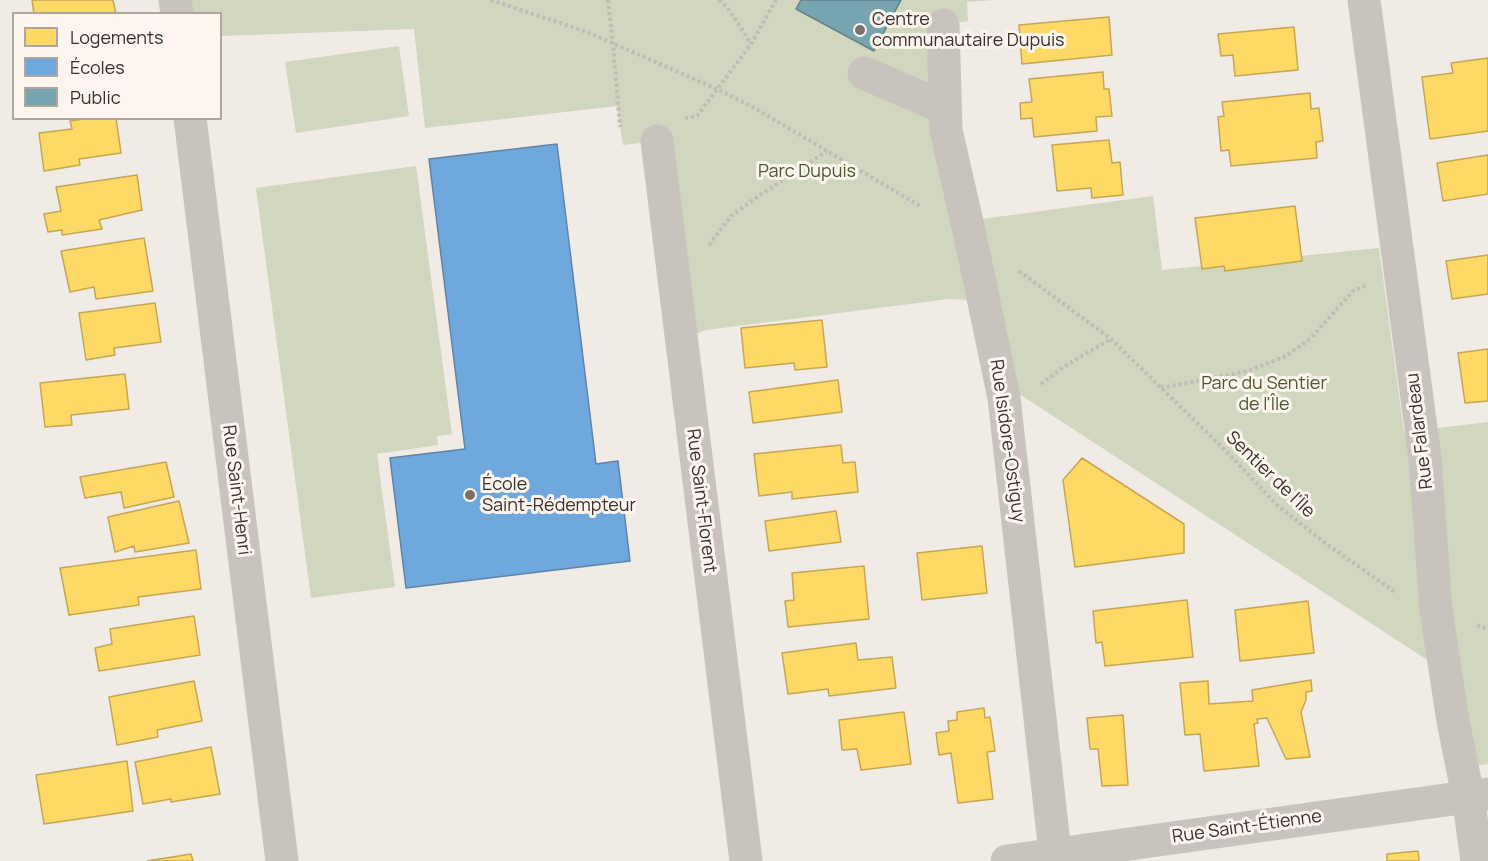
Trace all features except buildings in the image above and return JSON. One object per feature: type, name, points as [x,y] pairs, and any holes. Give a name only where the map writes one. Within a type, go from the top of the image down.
[{"type":"street","name":"Rue Falardeau","points":[[1364,0],[1425,458],[1436,610],[1453,721],[1478,795],[1477,861]]},
{"type":"street","name":"Rue Isidore-Ostiguy","points":[[943,25],[946,130],[1004,398],[1055,857]]},
{"type":"street","points":[[864,73],[945,108]]},
{"type":"street","name":"Rue Saint-Henri","points":[[190,120],[282,861]]},
{"type":"street","name":"Rue Saint-Florent","points":[[666,130],[675,291],[746,861]]},
{"type":"street","name":"Rue Saint-Étienne","points":[[1007,861],[1055,857],[1478,795]]},
{"type":"path","name":"Sentier de l'Île","points":[[491,0],[587,32],[717,89],[751,106],[900,193],[1034,281],[1111,339],[1228,453],[1277,505],[1325,543],[1393,591],[1459,620],[1488,628]]},
{"type":"path","points":[[608,0],[620,129]]},
{"type":"path","points":[[719,0],[733,15],[751,44]]},
{"type":"path","points":[[666,130],[697,116],[751,44],[776,0]]},
{"type":"path","points":[[675,291],[731,216],[827,151]]},
{"type":"path","points":[[1160,388],[1248,371],[1286,356],[1311,338],[1353,291],[1364,286],[1401,283]]},
{"type":"path","points":[[1004,398],[1035,389],[1068,364],[1111,339]]},
{"type":"green space","points":[[175,0],[994,0],[967,2],[968,21],[943,25],[967,221],[1153,196],[1162,270],[1379,248],[1404,432],[1488,422],[1488,764],[1447,770],[1435,665],[984,371],[969,300],[949,299],[706,330],[681,340],[657,141],[623,145],[617,106],[425,128],[414,29],[222,36],[222,12],[177,12]]},
{"type":"green space","points":[[399,46],[409,116],[296,133],[285,62]]},
{"type":"green space","points":[[416,166],[452,434],[437,436],[438,445],[377,454],[395,587],[311,598],[256,188]]},
{"type":"place","name":"Centre communautaire Dupuis","points":[[860,30]]},
{"type":"place","name":"École Saint-Rédempteur","points":[[470,495]]},
{"type":"park label","name":"Parc Dupuis","points":[[807,172]]},
{"type":"park label","name":"Parc du Sentier de l'Île","points":[[1264,394]]}]
